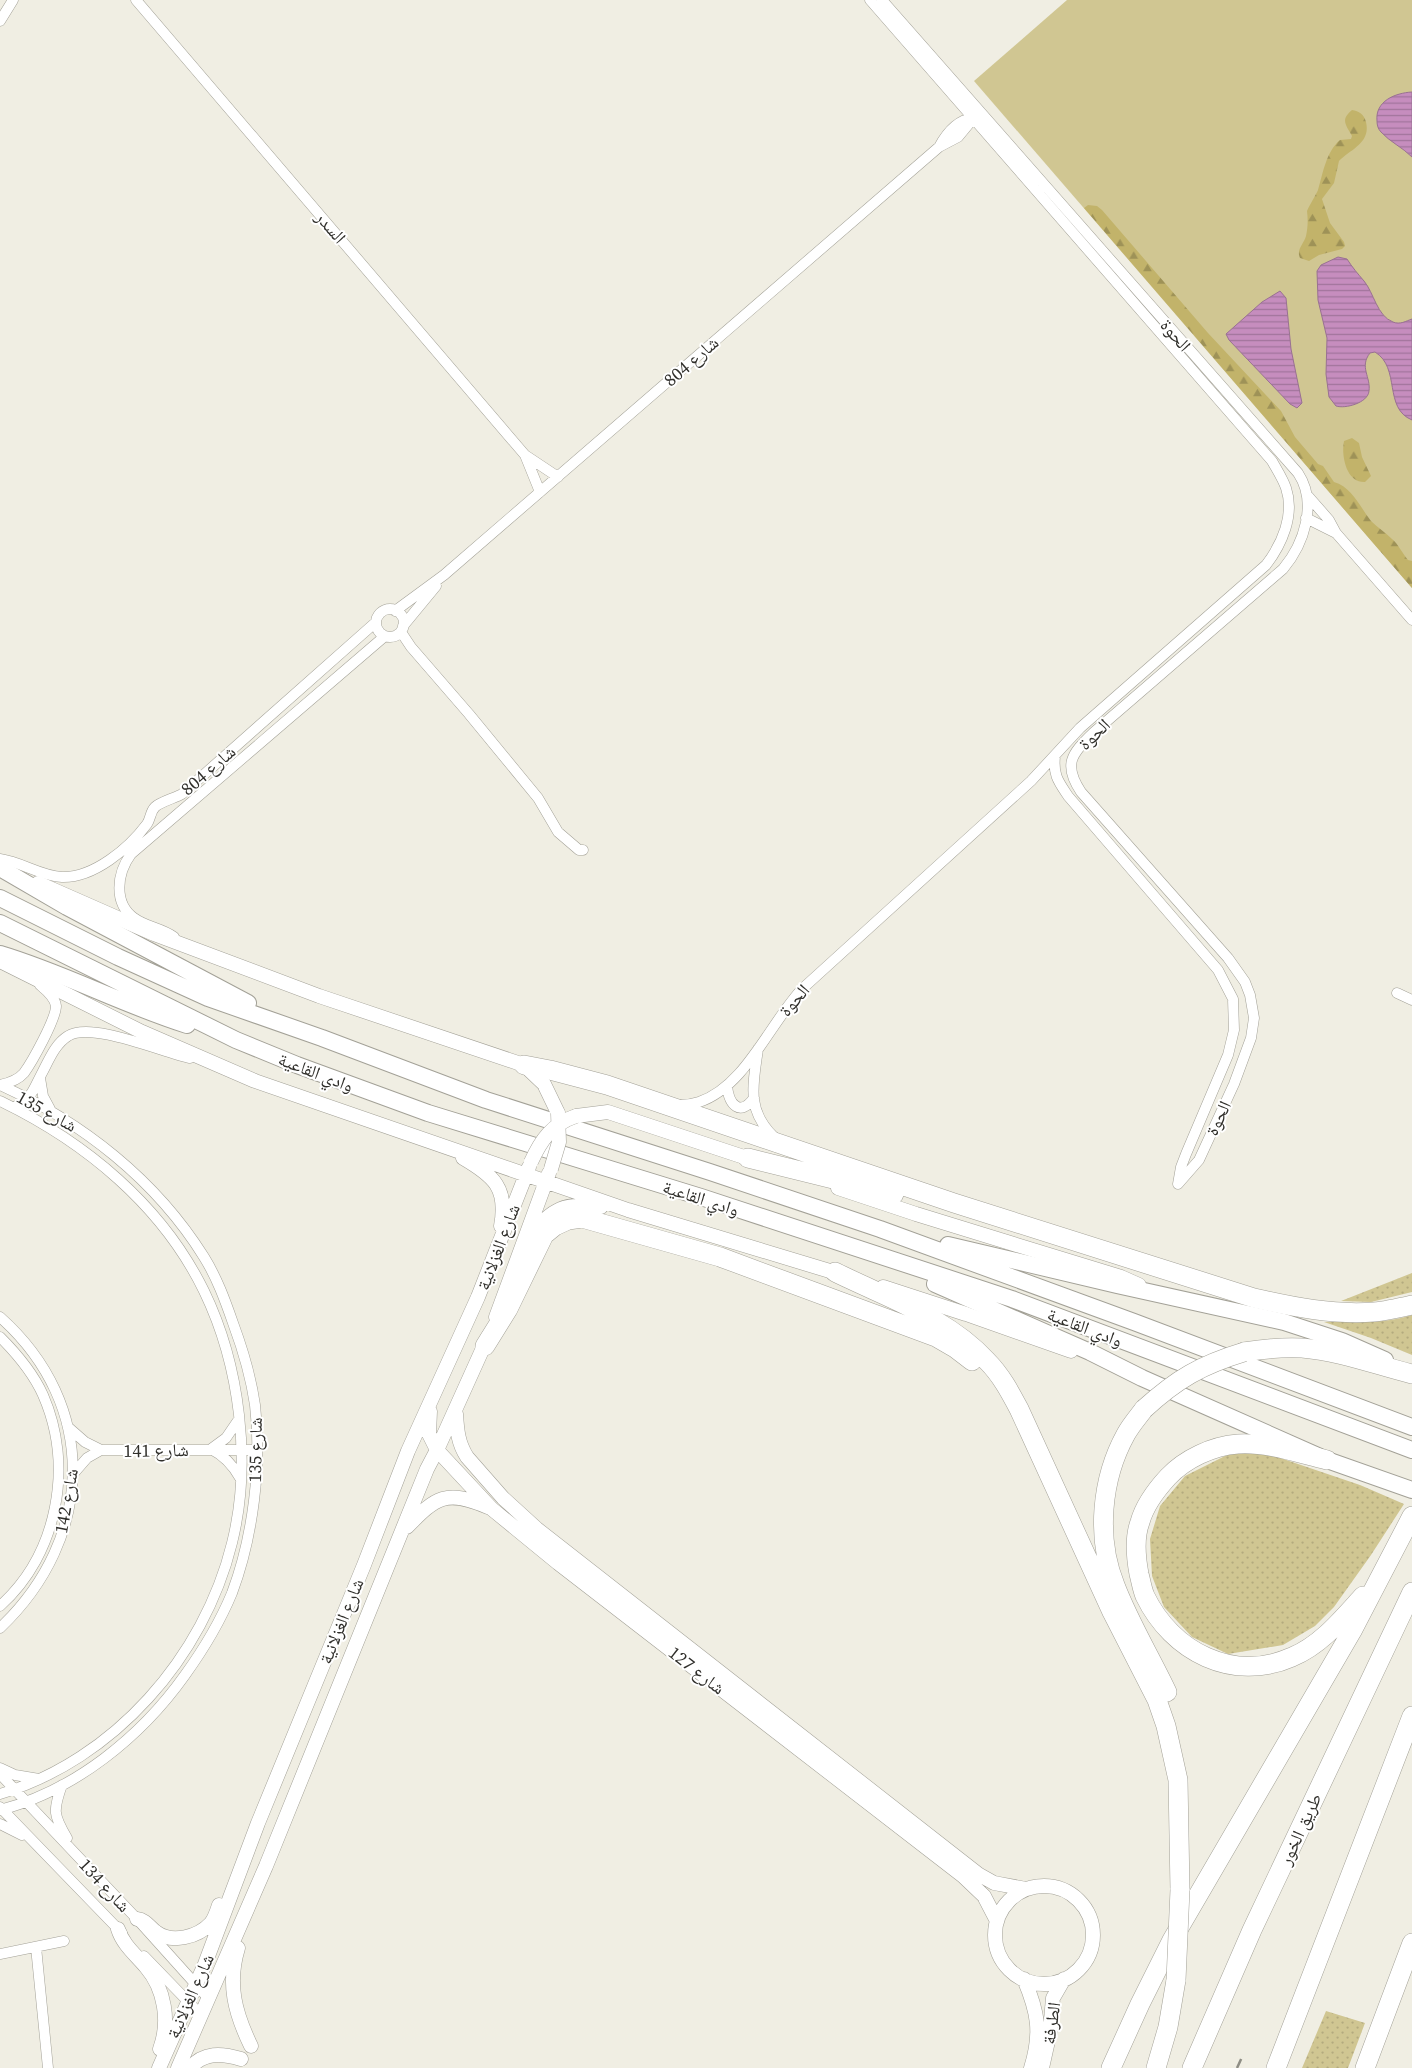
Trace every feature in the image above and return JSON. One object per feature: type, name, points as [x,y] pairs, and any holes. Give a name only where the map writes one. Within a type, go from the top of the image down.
[{"type":"highway","points":[[524,1065],[607,1086],[954,1203],[1254,1298],[1294,1307],[1334,1312],[1375,1312],[1412,1305]]},
{"type":"highway","points":[[748,1158],[928,1202],[954,1203]]},
{"type":"highway","points":[[484,1346],[508,1309],[544,1235],[555,1226],[568,1220],[582,1218],[720,1257],[936,1337],[968,1357],[1002,1394],[1042,1461]]},
{"type":"highway","points":[[835,1272],[945,1325],[968,1342],[988,1362],[1005,1384],[1112,1612],[1156,1700],[1166,1726],[1178,1780],[1181,1857],[1176,1980],[1168,2027],[1156,2068]]},
{"type":"highway","points":[[1181,1857],[1189,1807],[1185,1751],[1169,1697],[1115,1585],[1106,1555],[1103,1524],[1106,1493],[1114,1463],[1126,1434],[1144,1409],[1165,1389],[1190,1373],[1216,1360],[1244,1352],[1273,1348],[1303,1348],[1333,1353],[1412,1374]]},
{"type":"highway","points":[[1327,1460],[1271,1446],[1238,1444],[1205,1451],[1176,1468],[1154,1492],[1139,1522],[1136,1559],[1144,1594],[1163,1626],[1190,1650],[1224,1664],[1261,1667],[1292,1657],[1321,1640],[1381,1577]]},
{"type":"highway","points":[[1111,2068],[1172,1940],[1352,1631],[1412,1516]]},
{"type":"highway","name":"طريق الخور","points":[[1192,2068],[1252,1930],[1412,1592]]},
{"type":"highway","points":[[1276,2068],[1412,1716]]},
{"type":"highway","points":[[1366,2068],[1412,1943]]},
{"type":"main road","points":[[0,867],[66,907],[223,990],[322,1038]]},
{"type":"main road","name":"وادي القاعية","points":[[0,898],[118,957],[208,998],[322,1038],[486,1100],[880,1229],[1412,1427]]},
{"type":"main road","name":"وادي القاعية","points":[[0,923],[236,1040],[297,1065],[428,1113],[701,1197],[1012,1299],[1412,1450]]},
{"type":"main road","points":[[0,954],[24,961],[145,1011],[236,1040]]},
{"type":"main road","points":[[880,1229],[1047,1270],[1153,1292],[1314,1330],[1412,1374]]},
{"type":"main road","points":[[873,1254],[943,1288],[1090,1352],[1142,1378],[1327,1460],[1407,1488]]},
{"type":"street","points":[[0,22],[13,0]]},
{"type":"street","name":"السدر","points":[[136,0],[525,455]]},
{"type":"street","name":"الحوة","points":[[870,0],[1298,473],[1304,482],[1308,496],[1306,518],[1299,545],[1283,570],[1093,734],[1077,749],[1070,765],[1070,773],[1081,792],[1228,958],[1245,982],[1250,995],[1254,1018],[1251,1038],[1234,1084],[1199,1160],[1178,1184],[1186,1154],[1231,1043],[1235,1018],[1232,999],[1218,970],[1068,796],[1055,775],[1053,768],[1055,756]]},
{"type":"street","name":"الحوة","points":[[671,1107],[698,1103],[727,1086],[746,1065],[787,1005],[802,989],[1031,781],[1055,756],[1062,745],[1080,728],[1266,565],[1281,541],[1289,508],[1286,488],[1272,461],[976,115],[882,0]]},
{"type":"street","name":"شارع 804","points":[[395,610],[444,575],[939,147],[962,134],[976,115]]},
{"type":"street","points":[[525,455],[558,476]]},
{"type":"street","points":[[525,455],[540,492]]},
{"type":"street","points":[[1308,496],[1326,516],[1336,533],[1412,620]]},
{"type":"street","points":[[1306,518],[1336,533]]},
{"type":"street","name":"شارع 804","points":[[402,629],[444,575]]},
{"type":"street","points":[[411,648],[378,631],[376,622],[382,612],[395,610],[403,620],[402,629],[411,648],[538,798],[558,832],[579,850],[583,850]]},
{"type":"street","name":"شارع 804","points":[[0,860],[41,873],[63,877],[79,876],[115,857],[147,824],[155,807],[182,794],[376,622]]},
{"type":"street","points":[[388,637],[402,629]]},
{"type":"street","name":"شارع 804","points":[[179,943],[168,933],[135,919],[128,911],[122,902],[120,892],[120,872],[124,863],[131,854],[388,637]]},
{"type":"street","points":[[1055,756],[1072,757]]},
{"type":"street","points":[[0,867],[179,943],[319,996],[524,1065],[544,1084],[559,1118],[559,1142],[548,1175]]},
{"type":"street","name":"وادي القاعية","points":[[0,961],[205,1061],[255,1081],[437,1143],[528,1168],[628,1210],[835,1272],[966,1314],[1142,1378]]},
{"type":"street","name":"وادي القاعية","points":[[0,1085],[12,1082],[23,1074],[55,1014],[56,1004],[52,997],[31,977]]},
{"type":"street","points":[[1397,993],[1412,1000]]},
{"type":"street","name":"وادي القاعية","points":[[29,1098],[54,1050],[66,1037],[81,1032],[106,1034],[205,1061]]},
{"type":"street","name":"الحوة","points":[[759,1046],[754,1074],[755,1110],[763,1127],[780,1143]]},
{"type":"street","points":[[40,1078],[43,1096],[53,1111]]},
{"type":"street","name":"شارع 135","points":[[0,1085],[53,1111],[106,1148],[176,1218],[204,1257],[226,1303],[244,1356],[255,1406],[256,1450],[253,1510],[244,1552],[232,1593],[205,1645],[177,1686],[154,1715],[100,1761],[62,1785],[26,1802],[1,1809]]},
{"type":"street","points":[[727,1086],[729,1099],[734,1105],[739,1107],[746,1106],[754,1098]]},
{"type":"street","points":[[14,1107],[29,1098]]},
{"type":"street","name":"شارع 135","points":[[0,1101],[14,1107],[70,1140],[99,1162],[137,1198],[181,1252],[204,1290],[219,1326],[233,1376],[239,1420],[241,1479],[234,1533],[227,1559],[207,1611],[189,1645],[168,1675],[123,1724],[86,1752],[40,1779],[0,1794]]},
{"type":"street","points":[[528,1168],[559,1118],[608,1112],[916,1214],[1121,1277],[1153,1292]]},
{"type":"street","points":[[437,1143],[478,1167],[498,1185],[502,1199],[502,1218],[496,1255]]},
{"type":"street","points":[[1186,1154],[1199,1160]]},
{"type":"street","name":"شارع الغزلانية","points":[[158,2068],[196,1985],[237,1883],[258,1823],[364,1565],[408,1451],[496,1255],[528,1168]]},
{"type":"street","name":"شارع الغزلانية","points":[[178,2068],[243,1920],[427,1469],[484,1346],[548,1175]]},
{"type":"street","points":[[524,1240],[550,1215],[560,1209],[583,1205],[628,1210]]},
{"type":"street","name":"شارع 142","points":[[0,1317],[36,1354],[48,1374],[69,1428],[74,1473],[67,1515],[60,1540],[49,1566],[29,1597],[0,1628]]},
{"type":"street","name":"شارع 142","points":[[0,1337],[24,1363],[43,1396],[54,1429],[59,1476],[55,1511],[48,1536],[38,1558],[19,1587],[0,1606]]},
{"type":"street","name":"شارع 127","points":[[432,1400],[428,1428],[430,1438],[437,1450],[492,1509],[521,1535],[963,1876],[984,1896],[997,1921]]},
{"type":"street","name":"شارع 127","points":[[456,1408],[456,1432],[462,1450],[503,1498],[574,1560],[978,1874],[994,1883],[1026,1889]]},
{"type":"street","name":"شارع 141","points":[[211,1449],[226,1438],[239,1420]]},
{"type":"street","name":"شارع 141","points":[[69,1428],[85,1442],[101,1450],[256,1450]]},
{"type":"street","name":"شارع 141","points":[[211,1449],[229,1461],[241,1479]]},
{"type":"street","name":"شارع 141","points":[[74,1473],[87,1458],[101,1450]]},
{"type":"street","points":[[401,1533],[424,1509],[444,1498],[464,1499],[492,1509],[503,1498]]},
{"type":"street","points":[[0,1768],[15,1775],[40,1779]]},
{"type":"street","name":"شارع 134","points":[[0,1774],[137,1919],[208,1998]]},
{"type":"street","points":[[62,1785],[54,1806],[58,1822],[78,1856]]},
{"type":"street","name":"شارع 134","points":[[1,1809],[201,2015]]},
{"type":"street","points":[[0,1824],[30,1839]]},
{"type":"street","points":[[137,1919],[146,1922],[156,1932],[164,1936],[180,1938],[194,1935],[203,1930],[212,1921],[224,1897],[237,1883]]},
{"type":"street","points":[[1044,1886],[1061,1889],[1076,1898],[1090,1920],[1092,1938],[1088,1955],[1078,1969],[1064,1979],[1040,1983],[1024,1979],[1011,1971],[1002,1959],[995,1936],[997,1921],[1008,1902],[1026,1889],[1044,1886]]},
{"type":"street","points":[[243,1920],[244,1929],[232,1970],[232,1993],[237,2015],[251,2046]]},
{"type":"street","points":[[118,1930],[124,1942],[152,1974],[162,1997],[165,2027],[156,2060],[158,2068]]},
{"type":"street","points":[[0,1954],[64,1941]]},
{"type":"street","points":[[36,1947],[48,2068]]},
{"type":"street","name":"الطرفة","points":[[1024,1979],[1033,2001],[1038,2025],[1037,2044],[1031,2068]]},
{"type":"street","name":"الطرفة","points":[[1042,2068],[1050,2032],[1052,1998],[1064,1979]]},
{"type":"street","points":[[190,2068],[201,2058],[210,2055],[224,2054],[241,2059]]},
{"type":"shaded area","points":[[1067,0],[1412,0],[1412,588],[974,81]]},
{"type":"shaded area","points":[[1412,92],[1412,157],[1381,132],[1378,127],[1377,114],[1379,108],[1387,99],[1399,94]]},
{"type":"shaded area","points":[[1338,257],[1347,259],[1367,286],[1383,315],[1398,323],[1412,319],[1412,420],[1403,414],[1398,407],[1388,368],[1383,359],[1375,352],[1370,353],[1365,363],[1369,391],[1365,399],[1350,406],[1340,407],[1336,406],[1329,397],[1326,374],[1327,338],[1318,300],[1317,271],[1321,265]]},
{"type":"shaded area","points":[[1280,291],[1286,298],[1291,349],[1302,403],[1297,408],[1290,404],[1229,340],[1226,334],[1262,302]]},
{"type":"shaded area","points":[[1412,1273],[1412,1292],[1371,1302],[1341,1301]]},
{"type":"shaded area","points":[[1412,1315],[1412,1355],[1371,1338],[1324,1322],[1380,1321]]},
{"type":"shaded area","points":[[1263,1452],[1360,1485],[1404,1504],[1334,1607],[1315,1626],[1283,1645],[1228,1654],[1192,1637],[1164,1607],[1152,1576],[1150,1539],[1160,1506],[1185,1476],[1229,1454]]},
{"type":"shaded area","points":[[1326,2011],[1365,2023],[1348,2068],[1302,2068]]},
{"type":"green space","points":[[1352,110],[1363,115],[1366,122],[1366,135],[1359,145],[1339,161],[1334,183],[1322,199],[1330,223],[1345,246],[1342,249],[1319,255],[1309,261],[1300,258],[1299,255],[1307,233],[1307,211],[1318,190],[1331,150],[1340,140],[1351,139],[1352,136],[1345,120]]},
{"type":"green space","points":[[1088,205],[1097,206],[1102,210],[1208,333],[1281,411],[1295,437],[1318,464],[1323,466],[1334,482],[1351,493],[1371,521],[1394,541],[1408,560],[1412,561],[1412,588],[1084,208]]},
{"type":"green space","points":[[1352,438],[1359,443],[1362,457],[1371,476],[1365,482],[1353,478],[1346,467],[1343,453],[1344,441]]},
{"type":"railway","points":[[1237,2068],[1242,2057]]}]
